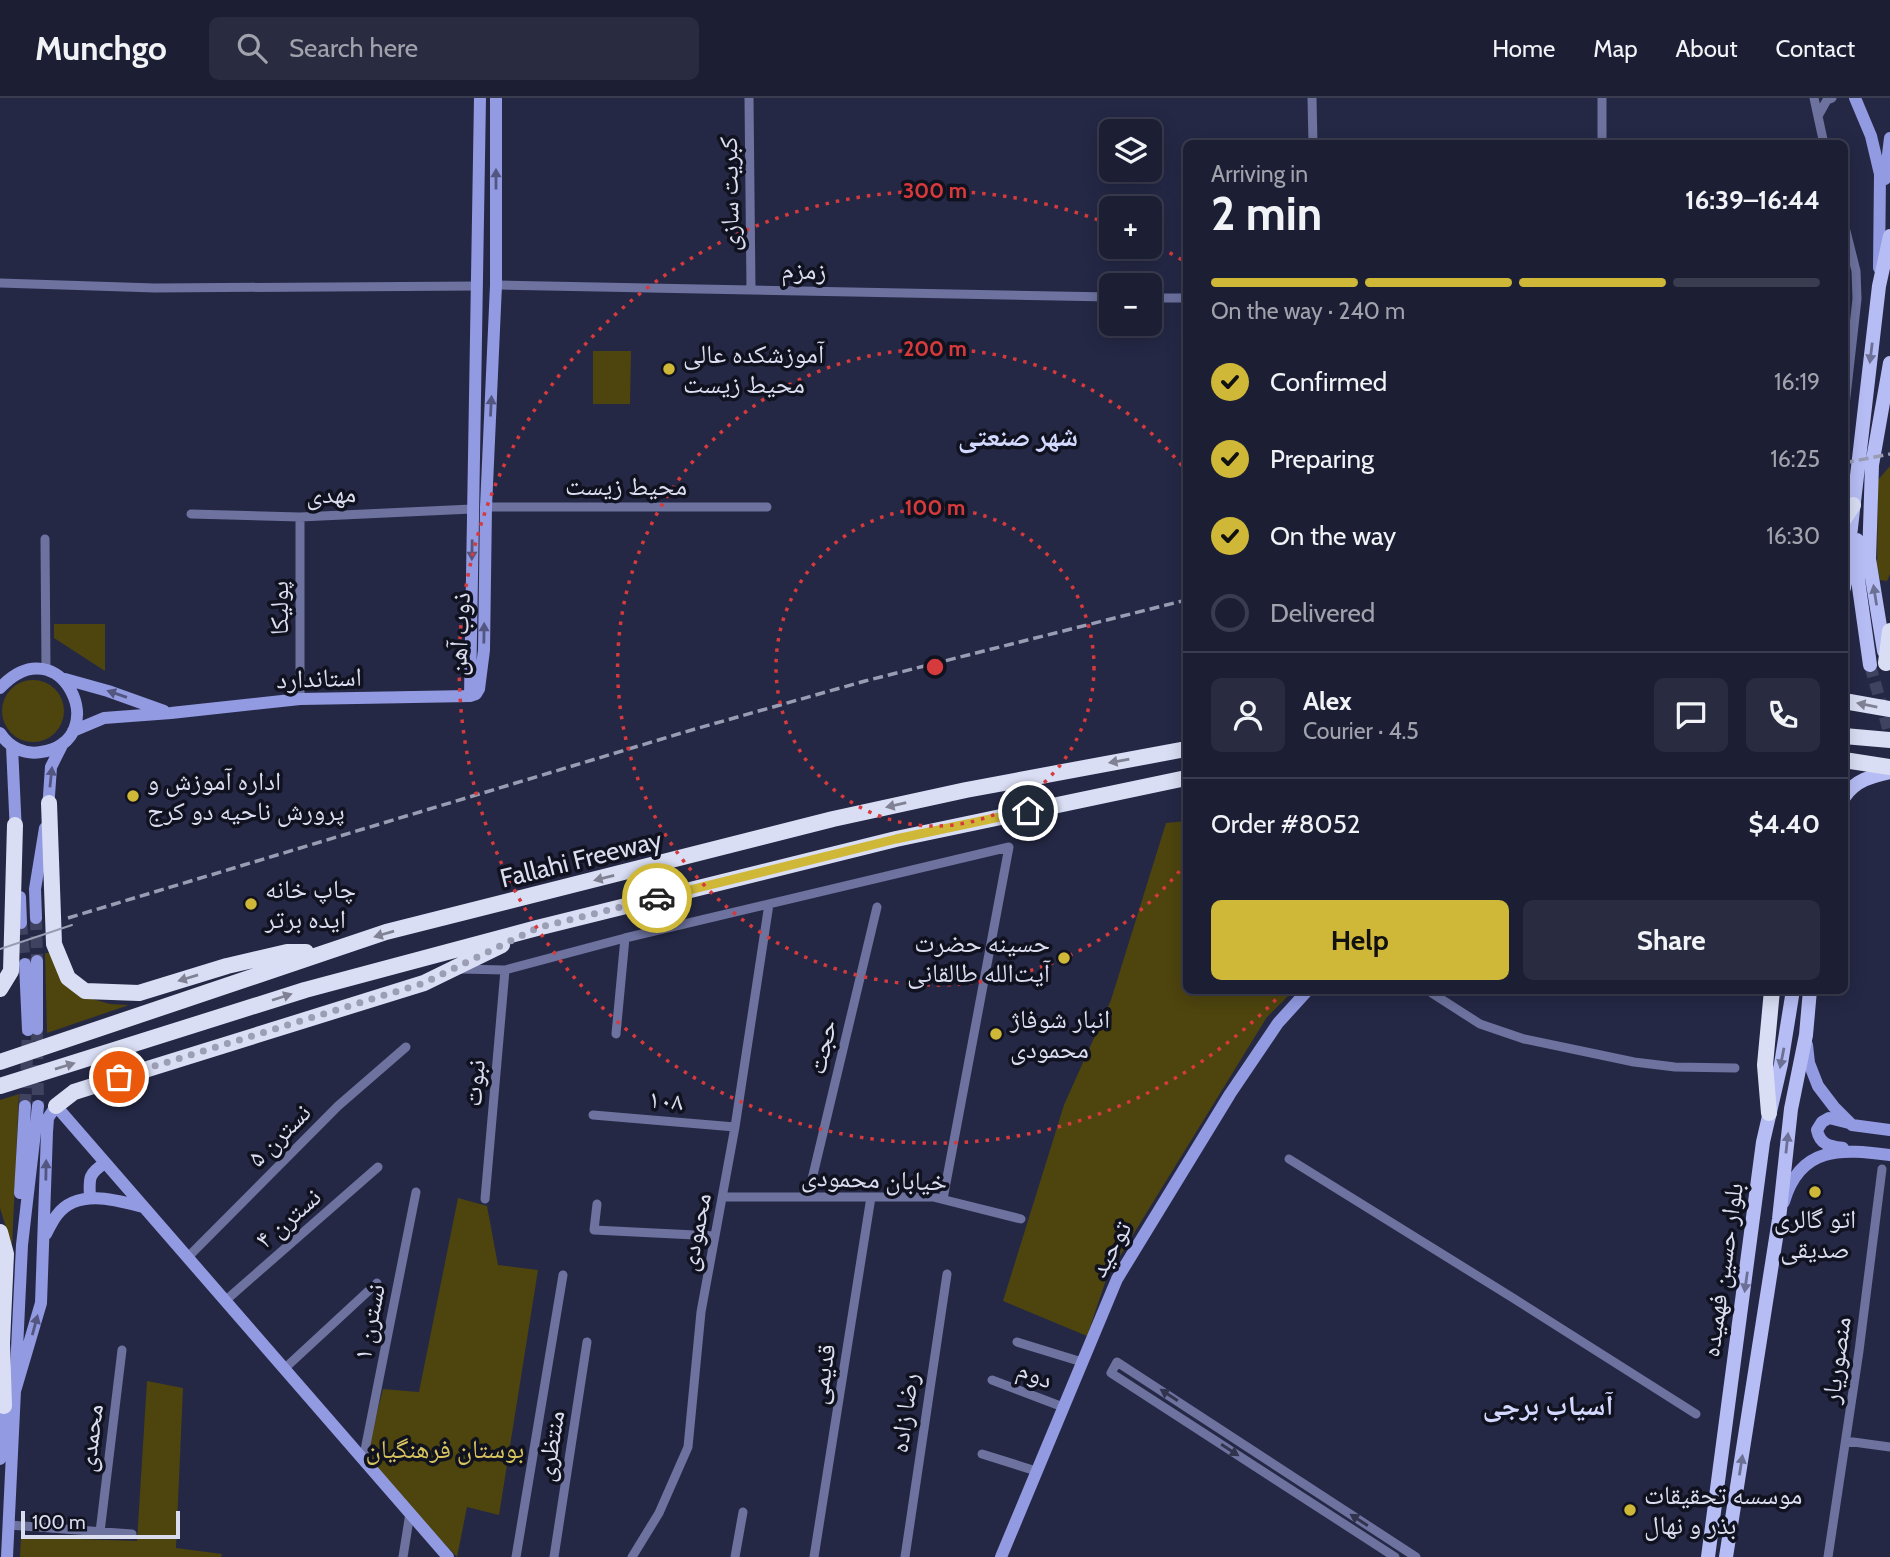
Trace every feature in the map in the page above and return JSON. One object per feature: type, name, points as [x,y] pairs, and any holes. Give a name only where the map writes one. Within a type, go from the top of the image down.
[{"type":"highway","points":[[1878,664],[1890,631]]},
{"type":"highway","points":[[1848,702],[1890,709]]},
{"type":"highway","points":[[1848,736],[1890,740]]},
{"type":"highway","name":"Fallahi Freeway","points":[[0,1062],[386,932],[833,819],[966,790],[1183,750]]},
{"type":"highway","points":[[1848,761],[1890,767]]},
{"type":"highway","points":[[0,1086],[305,990],[537,928],[896,839],[1183,779]]},
{"type":"highway","points":[[49,803],[54,944],[68,978],[85,991],[139,993],[228,966],[286,953],[326,951]]},
{"type":"highway","points":[[0,989],[11,971],[15,825]]},
{"type":"highway","points":[[56,1107],[74,1092],[424,983],[537,928]]},
{"type":"highway","points":[[1769,1113],[1765,1065],[1772,994]]},
{"type":"highway","points":[[0,1232],[6,1255],[2,1343],[4,1406]]},
{"type":"main road","name":"ذوب آهن","points":[[479,508],[480,98]]},
{"type":"main road","name":"ذوب آهن","points":[[470,696],[479,508],[496,285],[496,98]]},
{"type":"main road","points":[[1855,101],[1871,136],[1880,174],[1880,286]]},
{"type":"main road","points":[[1881,206],[1890,138]]},
{"type":"main road","points":[[1878,664],[1858,580],[1857,511],[1849,512],[1880,286],[1890,236]]},
{"type":"main road","points":[[1878,664],[1869,559],[1872,465],[1890,363]]},
{"type":"main road","points":[[0,688],[5,680],[22,671],[46,670]]},
{"type":"main road","name":"استاندارد","points":[[46,670],[62,678],[171,713]]},
{"type":"main road","points":[[36,918],[35,889],[49,803],[51,767],[63,743],[73,731],[77,717],[77,702],[72,689],[62,678]]},
{"type":"main road","name":"استاندارد","points":[[73,731],[104,718],[300,699],[470,696]]},
{"type":"main road","points":[[4,739],[24,752],[38,753],[52,750],[63,743]]},
{"type":"main road","points":[[4,739],[15,825],[21,923]]},
{"type":"main road","points":[[1848,793],[1857,783],[1874,775],[1890,772]]},
{"type":"main road","points":[[31,962],[33,1029]]},
{"type":"main road","name":"توحید","points":[[1001,1557],[1117,1279],[1278,1023],[1304,994]]},
{"type":"main road","name":"بلوار حسین فهمیده","points":[[1708,1557],[1769,1113],[1781,1064],[1792,994]]},
{"type":"main road","name":"بلوار حسین فهمیده","points":[[1726,1557],[1779,1219],[1791,1109],[1806,1035],[1810,994]]},
{"type":"main road","points":[[1806,1035],[1809,1063],[1818,1086],[1852,1125]]},
{"type":"main road","points":[[0,1459],[31,1106],[7,1557]]},
{"type":"main road","points":[[15,1391],[41,1303],[48,1118],[56,1107],[448,1557]]},
{"type":"main road","points":[[1890,1130],[1852,1125],[1829,1118],[1822,1122],[1817,1130],[1818,1137],[1825,1145],[1890,1155]]},
{"type":"main road","points":[[1779,1219],[1787,1191],[1804,1167],[1819,1156],[1852,1150]]},
{"type":"main road","points":[[90,1198],[89,1179],[94,1170],[105,1163]]},
{"type":"main road","points":[[44,1236],[59,1212],[90,1198],[113,1199],[144,1207]]},
{"type":"main road","points":[[1726,1421],[1748,1424]]},
{"type":"street","name":"کبریت سازی","points":[[749,98],[751,290]]},
{"type":"street","points":[[1312,98],[1312,140]]},
{"type":"street","points":[[1602,98],[1602,140]]},
{"type":"street","points":[[1814,98],[1823,140]]},
{"type":"street","points":[[1818,116],[1832,98]]},
{"type":"street","points":[[1848,239],[1856,271],[1857,312],[1848,383]]},
{"type":"street","points":[[1848,274],[1856,271]]},
{"type":"street","points":[[0,283],[155,288],[478,286]]},
{"type":"street","name":"زمزم","points":[[496,285],[1099,297]]},
{"type":"street","points":[[1162,298],[1183,298]]},
{"type":"street","name":"محیط زیست","points":[[479,508],[767,507]]},
{"type":"street","name":"مهدی","points":[[191,514],[300,517],[479,508]]},
{"type":"street","name":"پولیکا","points":[[300,517],[300,699]]},
{"type":"street","points":[[45,539],[46,670]]},
{"type":"street","points":[[453,969],[505,970],[625,938],[1009,847],[943,1199]]},
{"type":"street","name":"محمودی","points":[[632,1557],[659,1513],[688,1447],[701,1312],[735,1126],[769,904]]},
{"type":"street","name":"حجت","points":[[808,1196],[877,906]]},
{"type":"street","points":[[616,1034],[625,938]]},
{"type":"street","name":"نبوت","points":[[485,1199],[505,970]]},
{"type":"street","points":[[1433,994],[1480,1024],[1524,1039],[1634,1062],[1675,1067],[1735,1068]]},
{"type":"street","name":"نسترن ۵","points":[[187,1258],[338,1106],[406,1047]]},
{"type":"street","name":"۱۰۸","points":[[593,1115],[735,1126]]},
{"type":"street","points":[[1289,1159],[1513,1297],[1696,1415]]},
{"type":"street","name":"نسترن ۴","points":[[225,1301],[378,1167]]},
{"type":"street","name":"منصوریار","points":[[1829,1557],[1882,1169]]},
{"type":"street","name":"نسترن ۱","points":[[363,1460],[416,1192]]},
{"type":"street","name":"خیابان محمودی","points":[[723,1197],[933,1197],[1021,1219]]},
{"type":"street","name":"قدیمی","points":[[814,1557],[872,1197]]},
{"type":"street","points":[[597,1205],[594,1230],[715,1236]]},
{"type":"street","points":[[516,1557],[563,1275]]},
{"type":"street","name":"رضا زاده","points":[[905,1557],[947,1275]]},
{"type":"street","points":[[284,1368],[377,1283]]},
{"type":"street","name":"منتظری","points":[[554,1557],[587,1342]]},
{"type":"street","points":[[1017,1342],[1082,1362]]},
{"type":"street","name":"محمدی","points":[[100,1532],[122,1350]]},
{"type":"street","points":[[1395,1557],[1111,1373],[1117,1362],[1416,1557]]},
{"type":"street","name":"دوم","points":[[992,1380],[1063,1407]]},
{"type":"street","points":[[1846,1441],[1890,1447]]},
{"type":"street","points":[[982,1454],[1036,1471]]},
{"type":"street","points":[[735,1557],[743,1512]]},
{"type":"street","points":[[403,1557],[410,1513]]},
{"type":"street","points":[[9,1525],[132,1534]]},
{"type":"green space","points":[[593,351],[631,351],[630,404],[593,404]]},
{"type":"green space","points":[[1890,466],[1890,574],[1887,581],[1880,580],[1877,565],[1878,480]]},
{"type":"green space","points":[[54,624],[105,624],[105,671],[54,638]]},
{"type":"green space","points":[[27,680],[39,680],[55,689],[62,699],[62,723],[55,733],[39,742],[27,742],[16,737],[7,728],[2,717],[2,705],[7,694],[16,685]]},
{"type":"green space","points":[[1183,821],[1183,994],[1290,994],[1267,1017],[1107,1277],[1087,1336],[1003,1301],[1064,1105],[1111,1000],[1166,823]]},
{"type":"green space","points":[[45,953],[50,953],[82,996],[110,1004],[129,1005],[47,1033]]},
{"type":"green space","points":[[19,1094],[12,1247],[0,1208],[0,1100]]},
{"type":"green space","name":"بوستان فرهنگیان","points":[[458,1198],[487,1206],[498,1265],[538,1270],[499,1515],[467,1507],[457,1557],[365,1459],[383,1389],[419,1392]]},
{"type":"green space","points":[[147,1381],[183,1388],[176,1548],[222,1554],[221,1557],[20,1557],[21,1537],[137,1541]]},
{"type":"tunnel","points":[[1870,665],[1890,735]]},
{"type":"tunnel","points":[[36,918],[37,961]]},
{"type":"tunnel","points":[[21,923],[25,964]]},
{"type":"tunnel","points":[[37,1029],[38,1106]]},
{"type":"tunnel","points":[[25,1106],[28,1030]]},
{"type":"tram line","points":[[0,949],[72,925]]},
{"type":"railway","points":[[1848,462],[1890,454]]},
{"type":"railway","points":[[68,918],[695,729],[865,681],[1183,601]]},
{"type":"way so far","points":[[119,1077],[424,983],[537,928],[657,898]]},
{"type":"place","name":"آموزشکده عالی محیط زیست","points":[[669,369]]},
{"type":"place","name":"اداره آموزش و پرورش ناحیه دو کرج","points":[[133,796]]},
{"type":"place","name":"چاپ خانه ایده برتر","points":[[251,904]]},
{"type":"place","name":"حسینه حضرت آیت‌الله طالقانی","points":[[1064,958]]},
{"type":"place","name":"انبار شوفاژ محمودی","points":[[996,1034]]},
{"type":"place","name":"اتو گالری صدیقی","points":[[1815,1192]]},
{"type":"place","name":"موسسه تحقیقات بذر و نهال","points":[[1630,1510]]},
{"type":"district","name":"شهر صنعتی","points":[[1018,436]]},
{"type":"district","name":"آسیاب برجی","points":[[1548,1405]]},
{"type":"route","points":[[657,898],[896,839],[1028,811]]}]
